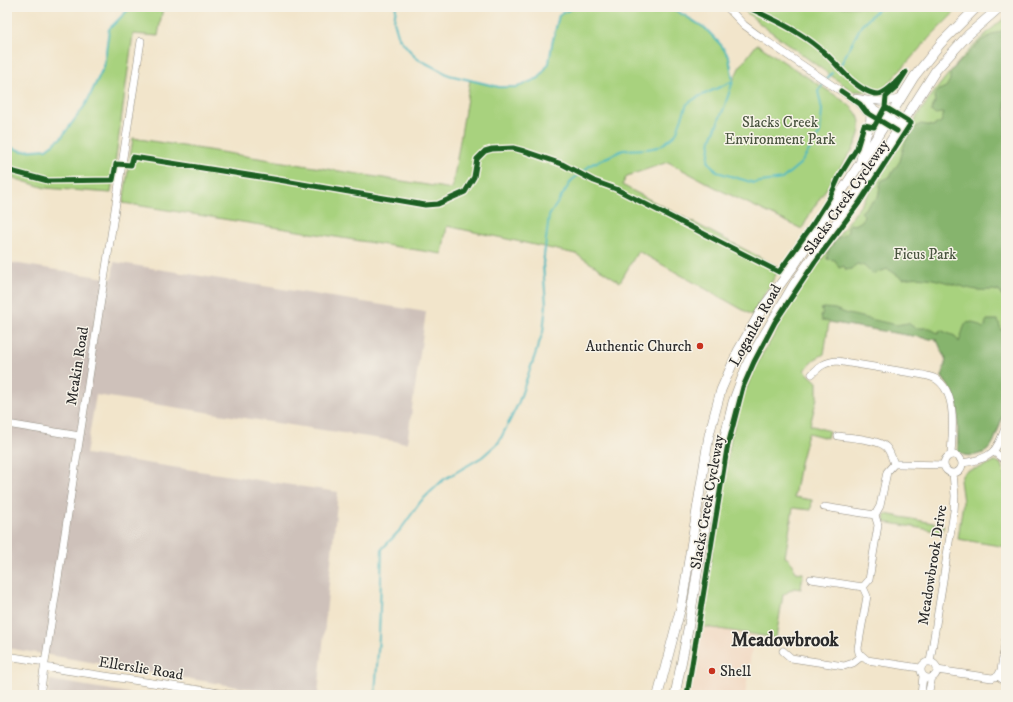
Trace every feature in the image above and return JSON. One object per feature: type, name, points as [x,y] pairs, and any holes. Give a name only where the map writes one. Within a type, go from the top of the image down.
[{"type":"main road","name":"Loganlea Road","points":[[658,695],[682,603],[704,458],[714,412],[721,390],[738,351],[752,324],[795,264],[887,121],[900,98],[928,58],[955,28],[977,7]]},
{"type":"main road","name":"Loganlea Road","points":[[675,695],[718,465],[733,402],[748,362],[780,305],[862,186],[924,88],[950,54],[968,35],[1000,7]]},
{"type":"street","points":[[727,7],[744,25],[860,104],[870,115],[887,121],[899,128]]},
{"type":"street","name":"Meakin Road","points":[[40,695],[141,41]]},
{"type":"street","points":[[850,97],[886,102],[900,98]]},
{"type":"street","points":[[860,104],[870,106],[887,121]]},
{"type":"street","points":[[858,165],[868,132],[870,115]]},
{"type":"street","points":[[812,374],[827,361],[837,361],[930,376],[937,380],[949,397],[952,407],[952,455]]},
{"type":"street","points":[[7,424],[80,436]]},
{"type":"street","points":[[962,463],[986,457],[994,452],[999,444],[1006,425]]},
{"type":"street","points":[[838,436],[878,442],[885,446],[890,452],[894,464]]},
{"type":"street","points":[[994,452],[1006,461]]},
{"type":"street","points":[[952,455],[957,456],[962,463],[960,469],[953,473],[946,470],[944,460],[952,455]]},
{"type":"street","points":[[863,587],[869,580],[878,525],[875,515],[880,506],[887,472],[890,467],[894,464],[944,465]]},
{"type":"street","name":"Meadowbrook Drive","points":[[930,662],[954,511],[955,496],[953,473]]},
{"type":"street","points":[[824,507],[875,515]]},
{"type":"street","points":[[811,579],[863,587]]},
{"type":"street","points":[[863,587],[867,596],[858,648],[859,653],[867,660],[920,668]]},
{"type":"street","points":[[937,670],[992,678],[998,676],[1001,670],[1006,638]]},
{"type":"street","points":[[783,651],[791,658],[844,666],[854,663],[862,656]]},
{"type":"street","name":"Ellerslie Road","points":[[7,656],[45,665],[234,695]]},
{"type":"street","points":[[920,668],[923,664],[930,662],[936,665],[937,670],[935,675],[932,677],[928,695]]},
{"type":"street","points":[[920,668],[923,676],[921,695]]},
{"type":"street","points":[[923,676],[926,678],[932,677]]},
{"type":"street","points":[[998,676],[1006,682]]},
{"type":"shaded area","points":[[7,262],[112,279],[114,262],[426,312],[407,443],[96,395],[86,454],[338,492],[318,695],[287,695],[7,648]]},
{"type":"shaded area","points":[[700,626],[754,634],[745,695],[690,695]]},
{"type":"shaded area","points":[[50,680],[141,695],[48,695]]},
{"type":"green space","points":[[131,7],[163,7],[158,36],[133,34],[111,193],[45,188],[7,176],[7,146],[22,151],[46,149],[61,138],[86,104],[104,66],[109,29]]},
{"type":"green space","points":[[574,7],[664,7],[673,10],[683,14],[701,26],[717,40],[729,58],[733,81],[739,68],[757,44],[842,100],[857,114],[860,127],[855,145],[812,210],[802,229],[722,191],[668,162],[627,176],[622,185],[780,268],[752,315],[638,251],[620,282],[576,254],[447,226],[442,254],[123,203],[133,138],[452,189],[470,80],[499,87],[517,87],[539,78],[549,63],[559,15]]},
{"type":"green space","name":"Slacks Creek Environment Park","points":[[740,7],[960,7],[930,37],[881,92],[852,91],[763,26]]},
{"type":"green space","name":"Ficus Park","points":[[1006,17],[1006,406],[992,444],[984,453],[973,456],[962,454],[958,451],[958,408],[953,392],[942,377],[946,360],[937,340],[829,322],[824,354],[815,359],[804,370],[817,382],[817,398],[810,425],[829,431],[827,438],[808,433],[800,463],[794,497],[812,500],[811,510],[793,508],[785,557],[789,559],[796,572],[803,573],[801,589],[794,588],[783,595],[776,638],[700,626],[731,437],[743,395],[761,356],[776,332],[781,320],[789,309],[788,305],[882,174],[920,111],[954,67],[979,40]]},
{"type":"green space","points":[[1006,29],[1006,299],[999,291],[977,290],[932,279],[903,279],[888,269],[872,274],[864,266],[857,264],[851,269],[846,270],[844,266],[839,268],[835,260],[827,259],[830,248],[837,239],[848,232],[848,227],[850,224],[855,225],[862,221],[864,215],[861,212],[878,197],[881,181],[890,176],[900,161],[905,142],[914,128],[921,124],[933,126],[941,122],[944,113],[934,114],[931,111],[935,102],[934,96],[939,90],[946,87],[950,80],[950,72],[982,40]]},
{"type":"green space","points":[[821,309],[835,309],[848,314],[896,325],[908,323],[915,328],[930,328],[938,333],[940,330],[955,336],[959,342],[966,323],[973,322],[983,328],[986,326],[985,324],[987,320],[998,320],[1001,329],[1006,335],[1006,406],[994,441],[990,448],[985,452],[972,456],[964,455],[958,451],[958,408],[953,392],[942,377],[946,360],[937,340],[829,322],[822,320],[821,316],[823,313]]},
{"type":"green space","points":[[995,461],[1000,463],[1006,479],[1006,547],[958,539],[963,502],[960,480],[966,471],[982,467]]},
{"type":"green space","points":[[885,514],[944,525],[942,532],[884,522]]},
{"type":"waterway","points":[[7,146],[22,151],[46,149],[61,138],[86,104],[104,66],[109,29],[131,7]]},
{"type":"waterway","points":[[396,7],[394,21],[399,38],[416,58],[449,75],[499,87],[517,87],[539,78],[549,63],[559,15],[574,7]]},
{"type":"waterway","points":[[664,7],[677,11],[705,28],[721,45],[729,57],[733,81],[711,139],[708,161],[717,172],[754,183],[782,179],[801,163],[820,133],[822,110],[818,91],[824,83]]},
{"type":"waterway","points":[[840,66],[861,26],[880,7]]},
{"type":"waterway","points":[[827,79],[832,73]]},
{"type":"waterway","points":[[375,695],[382,549],[401,529],[421,501],[443,480],[482,457],[499,442],[518,404],[543,332],[546,305],[543,264],[549,216],[572,180],[592,164],[623,150],[647,149],[658,147],[665,143],[676,134],[687,104],[696,98],[733,81]]},
{"type":"cycle path","name":"Slacks Creek Cycleway","points":[[7,170],[48,181],[113,180],[116,164],[131,165],[133,157],[425,205],[438,204],[465,192],[474,177],[477,159],[485,151],[492,149],[513,148],[562,164],[594,181],[616,189],[779,272],[830,197],[839,177],[857,148],[864,125],[874,127],[885,107],[886,97],[896,88],[906,72],[893,85],[882,93],[871,93],[851,80],[831,59],[811,42],[784,25],[747,7]]},
{"type":"cycle path","points":[[841,91],[860,104],[866,112],[897,131]]},
{"type":"cycle path","name":"Slacks Creek Cycleway","points":[[687,695],[727,449],[743,387],[775,322],[815,262],[859,203],[911,123],[885,107]]},
{"type":"place","name":"Authentic Church","points":[[700,346]]},
{"type":"place","name":"Shell","points":[[712,671]]},
{"type":"district","name":"Meadowbrook","points":[[785,639]]}]
